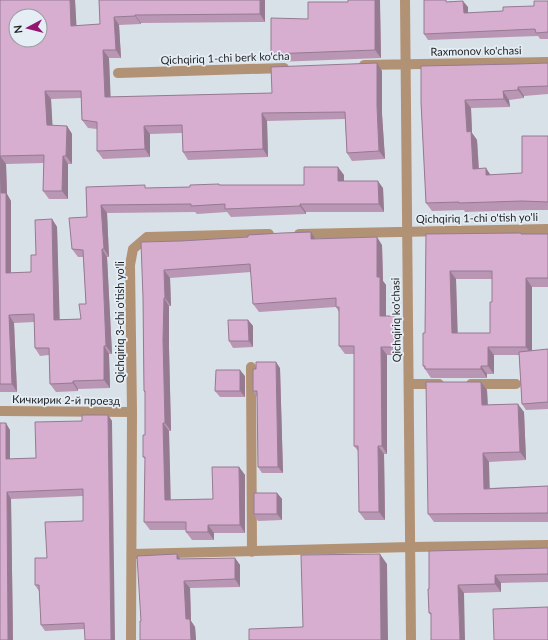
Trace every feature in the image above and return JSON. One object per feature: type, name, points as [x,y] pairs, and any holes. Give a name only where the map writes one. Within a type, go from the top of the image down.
[{"type":"street","name":"Qichqiriq ko'chasi","points":[[405,0],[411,640]]},
{"type":"street","name":"Raxmonov ko'chasi","points":[[405,64],[548,62]]},
{"type":"street","points":[[357,66],[405,64]]},
{"type":"street","name":"Qichqiriq 1-chi berk ko'cha","points":[[118,73],[293,68]]},
{"type":"street","name":"Qichqiriq 1-chi o'tish yo'li","points":[[407,232],[548,229]]},
{"type":"street","name":"Qichqiriq 3-chi o'tish yo'li","points":[[131,640],[132,412],[130,265],[133,249],[147,237],[407,232]]},
{"type":"street","points":[[251,367],[252,552]]},
{"type":"street","points":[[409,384],[447,384]]},
{"type":"street","points":[[462,384],[516,384]]},
{"type":"street","name":"Кичкирик 2-й проезд","points":[[0,411],[132,412]]},
{"type":"street","points":[[132,554],[548,545]]},
{"type":"building","points":[[0,0],[70,0],[71,26],[100,24],[99,0],[260,0],[260,14],[135,15],[114,17],[116,50],[103,50],[105,97],[272,93],[271,67],[377,63],[379,151],[347,153],[345,112],[262,113],[263,149],[183,152],[182,125],[144,126],[145,149],[97,151],[97,122],[82,120],[81,91],[45,91],[47,125],[67,126],[66,156],[63,156],[62,191],[43,191],[44,155],[0,156]]},
{"type":"building","points":[[348,0],[375,0],[375,50],[271,54],[271,18],[308,19],[308,2],[348,2]]},
{"type":"building","points":[[424,0],[446,0],[446,2],[463,1],[464,13],[503,11],[503,7],[534,6],[534,1],[548,1],[548,32],[536,33],[535,29],[424,34]]},
{"type":"building","points":[[548,63],[548,86],[518,87],[518,90],[503,91],[504,99],[465,100],[467,132],[471,131],[473,169],[486,168],[486,175],[522,173],[522,136],[548,136],[548,202],[522,201],[426,203],[421,102],[421,66]]},
{"type":"building","points":[[0,156],[1,193],[6,193],[6,273],[31,272],[31,255],[36,255],[35,220],[52,219],[54,320],[81,319],[79,304],[86,304],[83,250],[72,249],[69,218],[87,217],[86,187],[145,185],[145,188],[190,187],[190,185],[219,184],[304,185],[304,167],[338,167],[338,181],[378,181],[379,204],[300,204],[300,206],[225,209],[225,204],[191,206],[191,204],[101,205],[104,249],[102,249],[106,346],[104,346],[104,380],[73,381],[73,383],[50,384],[49,348],[35,348],[34,314],[9,315],[12,384],[0,384]]},
{"type":"building","points":[[311,232],[311,239],[377,237],[377,277],[380,277],[380,316],[394,316],[394,347],[381,347],[382,446],[378,446],[379,512],[359,512],[358,446],[354,446],[354,346],[339,346],[339,307],[336,307],[336,298],[253,304],[250,264],[164,270],[165,298],[163,340],[165,423],[163,423],[165,500],[213,499],[212,467],[239,467],[240,525],[208,525],[208,532],[186,532],[186,522],[144,522],[145,457],[143,457],[143,435],[145,435],[145,391],[141,242],[181,241],[248,237],[248,235]]},
{"type":"building","points":[[426,234],[548,234],[548,278],[526,278],[526,347],[488,347],[488,366],[481,366],[481,369],[425,369],[425,366],[423,366],[423,333],[425,333]],"holes":[[[450,271],[492,271],[490,333],[452,333]]]},
{"type":"building","points":[[228,320],[248,320],[249,341],[229,341]]},
{"type":"building","points":[[548,349],[548,402],[522,404],[519,352]]},
{"type":"building","points":[[256,362],[276,362],[278,467],[258,467],[257,391],[253,391],[253,369],[256,369]]},
{"type":"building","points":[[216,370],[240,370],[240,391],[215,391]]},
{"type":"building","points":[[426,382],[481,382],[482,405],[518,404],[520,452],[483,453],[484,489],[548,486],[548,513],[428,514]]},
{"type":"building","points":[[82,415],[108,415],[111,640],[85,640],[84,623],[41,625],[39,585],[35,585],[35,558],[47,558],[45,522],[83,521],[83,489],[7,492],[8,640],[0,640],[0,423],[6,423],[6,459],[36,458],[35,422],[82,421]]},
{"type":"building","points":[[254,493],[277,493],[277,514],[254,514]]},
{"type":"building","points":[[548,548],[548,574],[495,575],[495,584],[458,585],[460,640],[431,640],[431,613],[429,613],[428,589],[429,551]]},
{"type":"building","points":[[177,554],[177,559],[235,558],[235,579],[184,581],[186,619],[190,619],[191,640],[140,640],[141,621],[137,556]]},
{"type":"building","points":[[380,554],[381,640],[249,640],[249,629],[303,627],[301,555]]},
{"type":"building","points":[[548,607],[548,640],[494,640],[493,609]]}]
